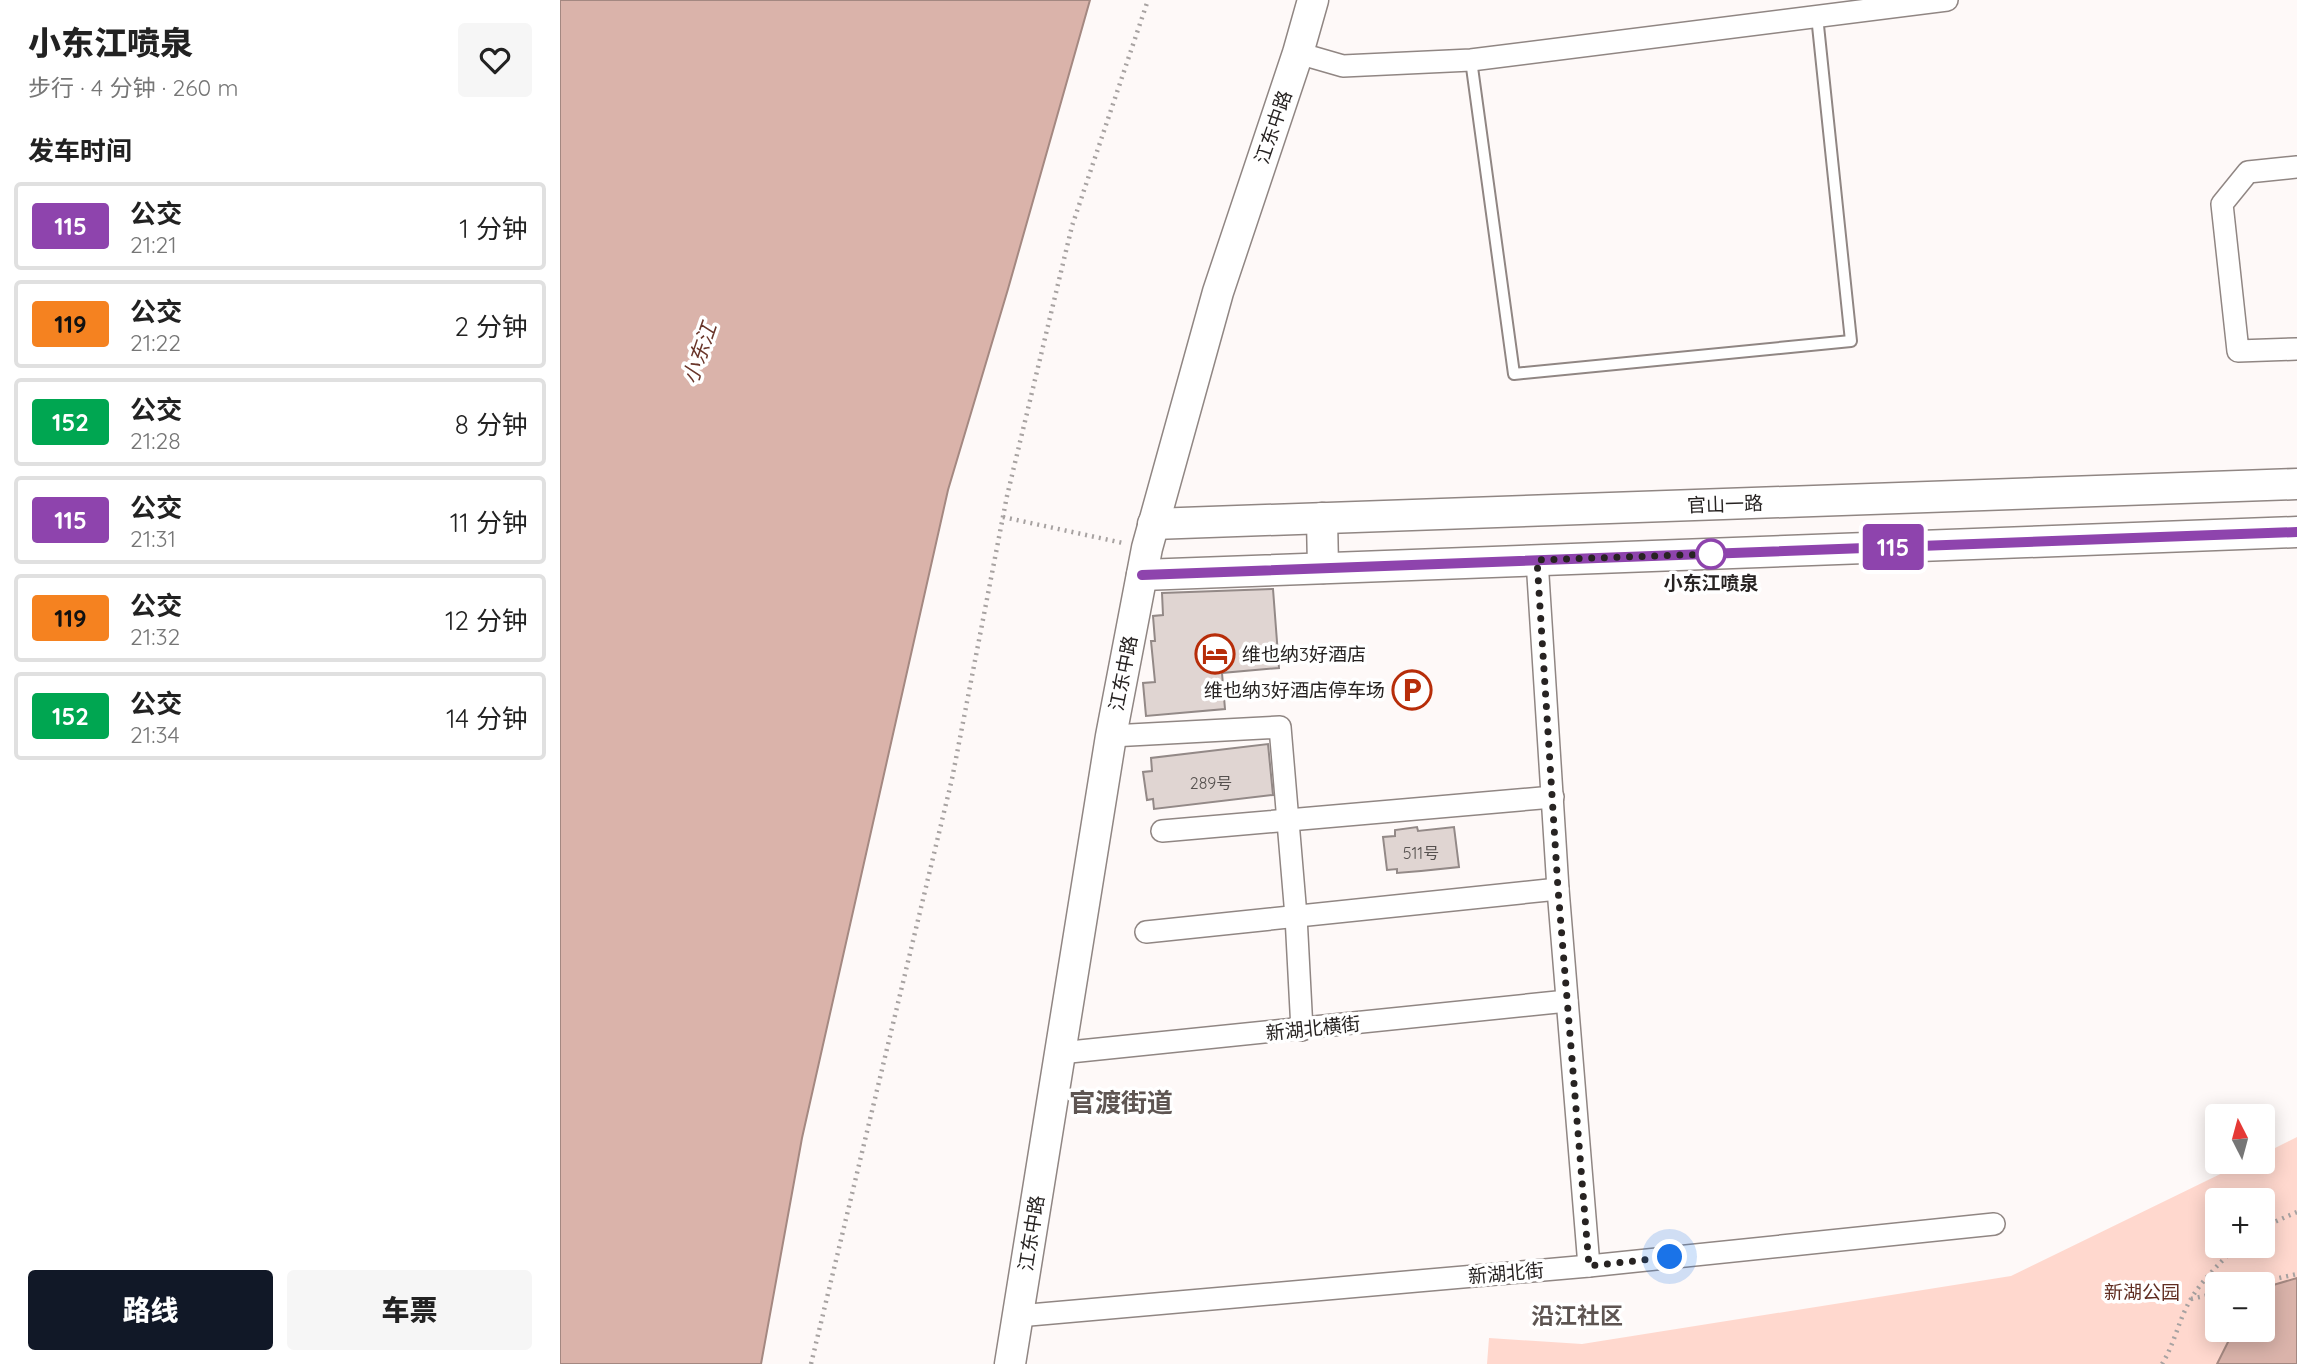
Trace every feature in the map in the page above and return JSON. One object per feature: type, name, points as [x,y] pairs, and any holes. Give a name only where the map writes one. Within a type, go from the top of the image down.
[{"type":"main road","name":"江东中路","points":[[1010,1364],[1111,736],[1148,549],[1218,292],[1298,53],[1313,0]]},
{"type":"main road","name":"官山一路","points":[[1148,549],[1322,519],[2297,484]]},
{"type":"main road","points":[[1322,519],[1323,568]]},
{"type":"main road","points":[[1148,549],[1323,568],[2297,532]]},
{"type":"street","points":[[1298,53],[1343,66],[1471,60],[1947,0]]},
{"type":"street","points":[[2297,167],[2248,172],[2222,204],[2238,351],[2297,349]]},
{"type":"street","points":[[1537,560],[1558,889],[1589,1266]]},
{"type":"street","points":[[1111,736],[1280,727],[1296,916],[1302,1030]]},
{"type":"street","points":[[1162,831],[1553,797]]},
{"type":"street","points":[[1146,932],[1558,889]]},
{"type":"street","name":"新湖北横街","points":[[1060,1053],[1567,1001]]},
{"type":"street","name":"新湖北街","points":[[1018,1316],[1589,1266],[1994,1224]]},
{"type":"lane","points":[[1471,60],[1514,374],[1852,341],[1817,16]]},
{"type":"path","points":[[811,1364],[952,779],[1003,517],[1072,226],[1149,0]]},
{"type":"path","points":[[1003,517],[1148,549]]},
{"type":"path","points":[[2275,1222],[2297,1212]]},
{"type":"path","points":[[2162,1364],[2171,1349],[2191,1298],[2225,1258]]},
{"type":"path","points":[[2275,1279],[2297,1274]]},
{"type":"path","points":[[2191,1298],[2205,1295]]},
{"type":"green space","name":"新湖公园","points":[[2297,1137],[2297,1364],[1487,1364],[1489,1338],[1582,1344],[2011,1276],[2220,1174],[2275,1174],[2275,1148]]},
{"type":"water","name":"小东江","points":[[560,0],[1090,0],[948,490],[802,1138],[761,1364],[560,1364]]},
{"type":"water","points":[[2297,1278],[2297,1364],[2217,1364],[2228,1342],[2275,1342],[2275,1284]]},
{"type":"building","name":"维也纳3好酒店","points":[[1273,589],[1279,668],[1222,673],[1225,709],[1146,716],[1143,683],[1155,682],[1151,641],[1155,641],[1153,616],[1163,615],[1162,593]]},
{"type":"building","points":[[1268,744],[1273,795],[1154,809],[1153,799],[1147,800],[1143,772],[1152,771],[1151,758]]},
{"type":"building","points":[[1417,827],[1418,831],[1454,827],[1459,867],[1397,873],[1397,869],[1387,870],[1383,837],[1395,836],[1395,830]]},
{"type":"bus line","name":"115","points":[[1142,575],[2297,532]]},
{"type":"place","name":"小东江喷泉","points":[[1711,554]]},
{"type":"place","name":"维也纳3好酒店","points":[[1215,654]]},
{"type":"place","name":"维也纳3好酒店停车场","points":[[1412,690]]},
{"type":"district","name":"官渡街道","points":[[1121,1102]]},
{"type":"district","name":"沿江社区","points":[[1577,1315]]},
{"type":"route","points":[[1670,1257],[1589,1266],[1558,889],[1537,560],[1711,554]]}]
